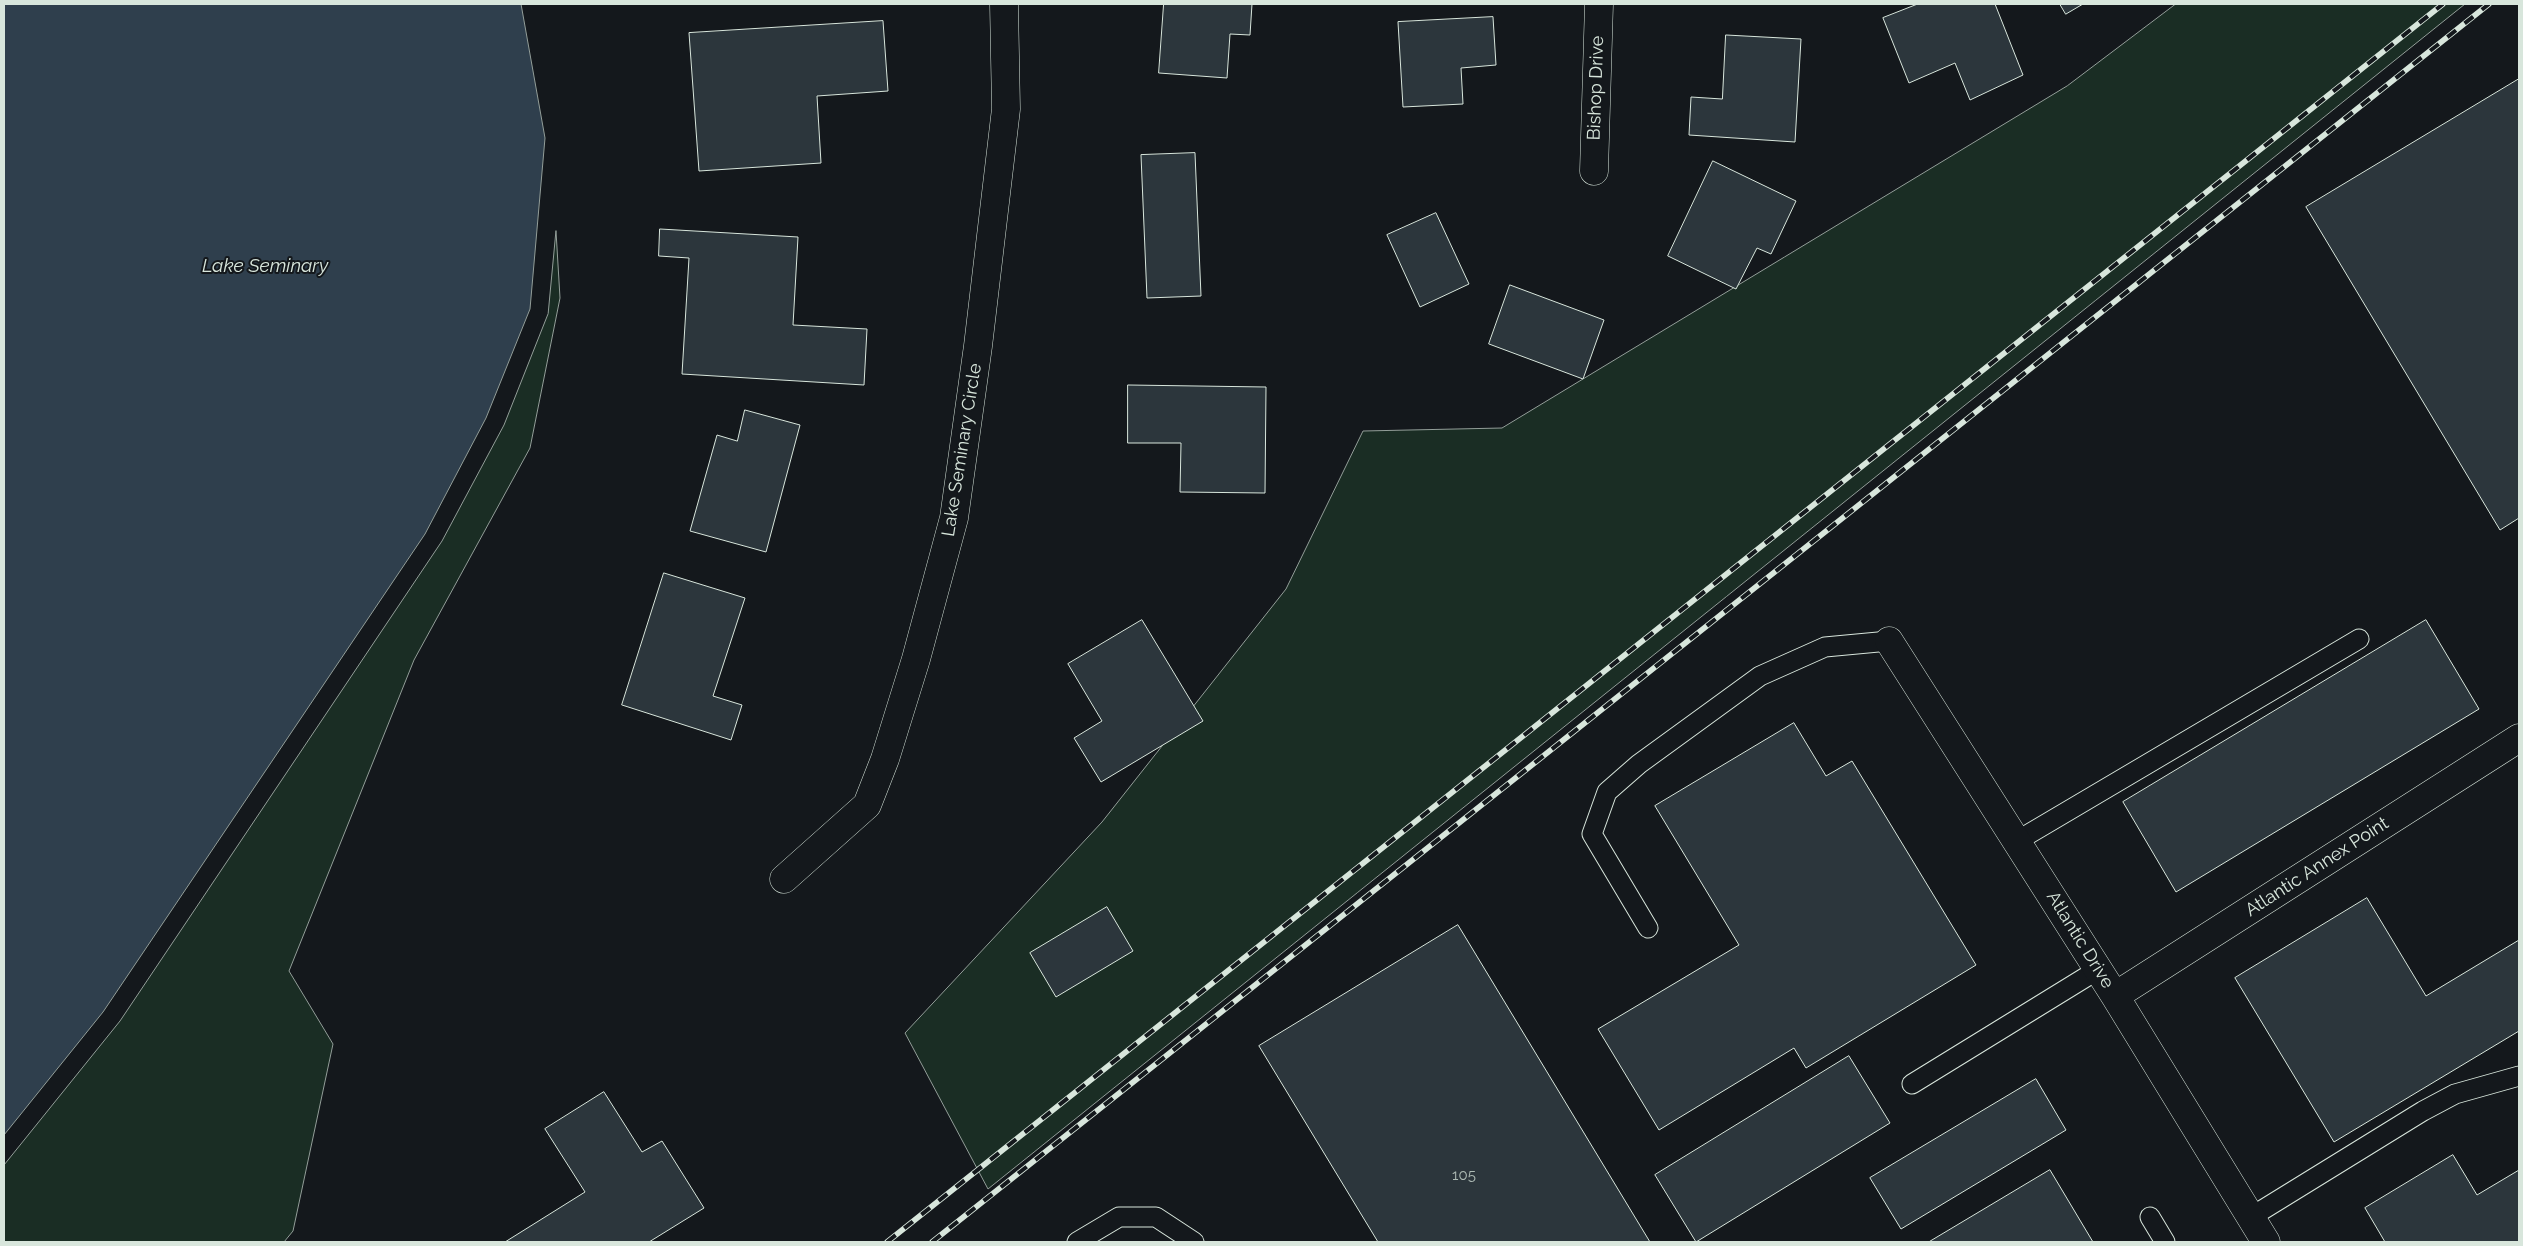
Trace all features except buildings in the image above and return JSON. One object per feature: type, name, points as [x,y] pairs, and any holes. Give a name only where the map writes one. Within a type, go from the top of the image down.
[{"type":"street","name":"Lake Seminary Circle","points":[[784,879],[867,805],[885,759],[913,668],[954,518],[978,346],[1006,109],[1004,4]]},
{"type":"street","name":"Bishop Drive","points":[[1594,171],[1599,4]]},
{"type":"street","name":"Atlantic Drive","points":[[1890,641],[2099,969],[2266,1242]]},
{"type":"street","name":"Atlantic Annex Point","points":[[2115,996],[2519,738]]},
{"type":"lane","points":[[2017,841],[2359,640]]},
{"type":"lane","points":[[1648,928],[1592,834],[1607,792],[1640,764],[1760,676],[1825,647],[1890,641]]},
{"type":"lane","points":[[1912,1084],[2099,969]]},
{"type":"lane","points":[[2251,1217],[2423,1111],[2456,1094],[2519,1076]]},
{"type":"lane","points":[[1077,1242],[1119,1217],[1156,1217],[1194,1242]]},
{"type":"lane","points":[[2150,1217],[2165,1242]]},
{"type":"green space","points":[[2176,4],[2465,4],[988,1189],[905,1033],[1102,822],[1286,589],[1363,431],[1502,428],[2067,86]]},
{"type":"green space","points":[[556,231],[560,298],[530,448],[414,660],[289,971],[333,1044],[293,1231],[284,1242],[4,1242],[4,1165],[120,1021],[442,541],[504,425],[548,314]]},
{"type":"water","name":"Lake Seminary","points":[[4,4],[521,4],[545,138],[530,309],[486,418],[425,534],[103,1012],[4,1135]]},
{"type":"railway","points":[[887,1242],[2443,4]]},
{"type":"railway","points":[[932,1242],[2489,4]]}]
